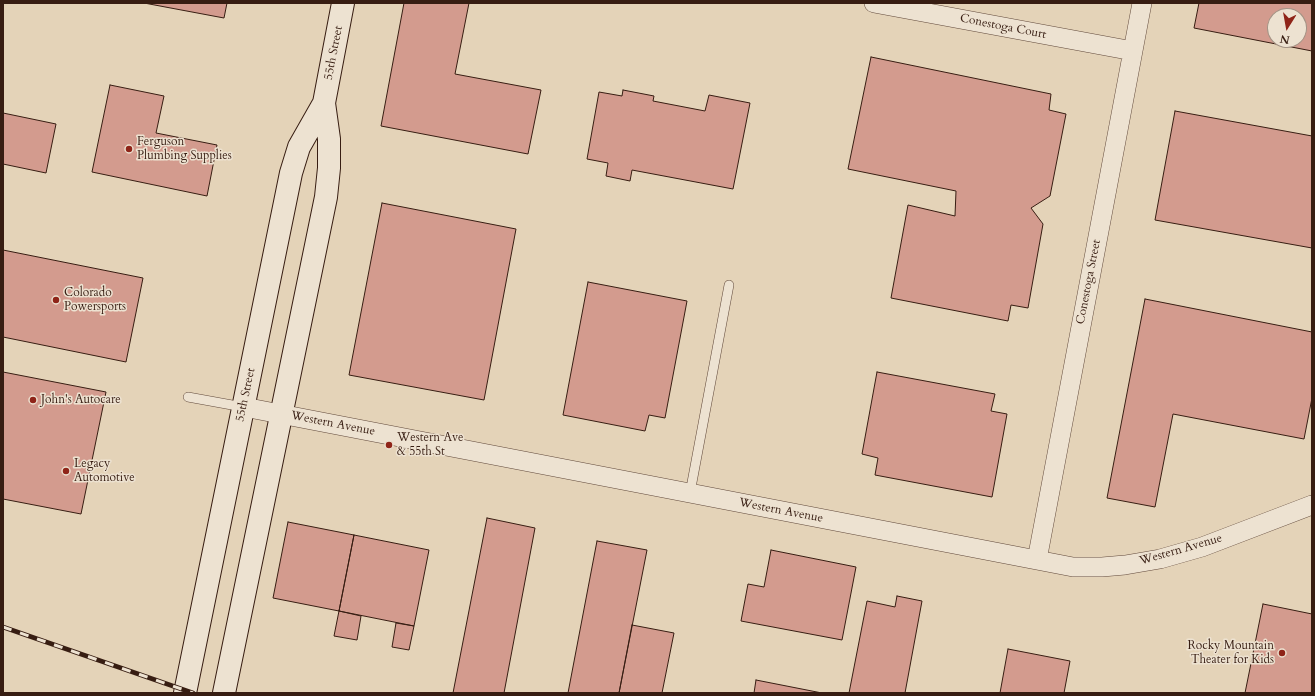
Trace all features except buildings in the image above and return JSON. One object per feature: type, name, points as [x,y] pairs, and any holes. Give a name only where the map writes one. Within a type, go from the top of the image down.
[{"type":"main road","name":"55th Street","points":[[185,693],[291,173],[299,148],[324,103],[343,3]]},
{"type":"main road","name":"55th Street","points":[[224,693],[326,197],[329,168],[329,139],[324,103]]},
{"type":"street","name":"Conestoga Court","points":[[874,3],[1133,52]]},
{"type":"street","name":"Conestoga Street","points":[[1037,560],[1142,3]]},
{"type":"street","name":"Western Avenue","points":[[244,407],[1073,567],[1125,565],[1160,559],[1202,547],[1312,505]]},
{"type":"lane","points":[[690,494],[729,285]]},
{"type":"lane","points":[[188,397],[244,407]]},
{"type":"railway","points":[[3,627],[193,693]]},
{"type":"place","name":"Ferguson Plumbing Supplies","points":[[129,149]]},
{"type":"place","name":"Colorado Powersports","points":[[56,300]]},
{"type":"place","name":"John's Autocare","points":[[33,400]]},
{"type":"place","name":"Western Ave & 55th St","points":[[389,445]]},
{"type":"place","name":"Legacy Automotive","points":[[66,471]]},
{"type":"place","name":"Rocky Mountain Theater for Kids","points":[[1282,653]]}]
